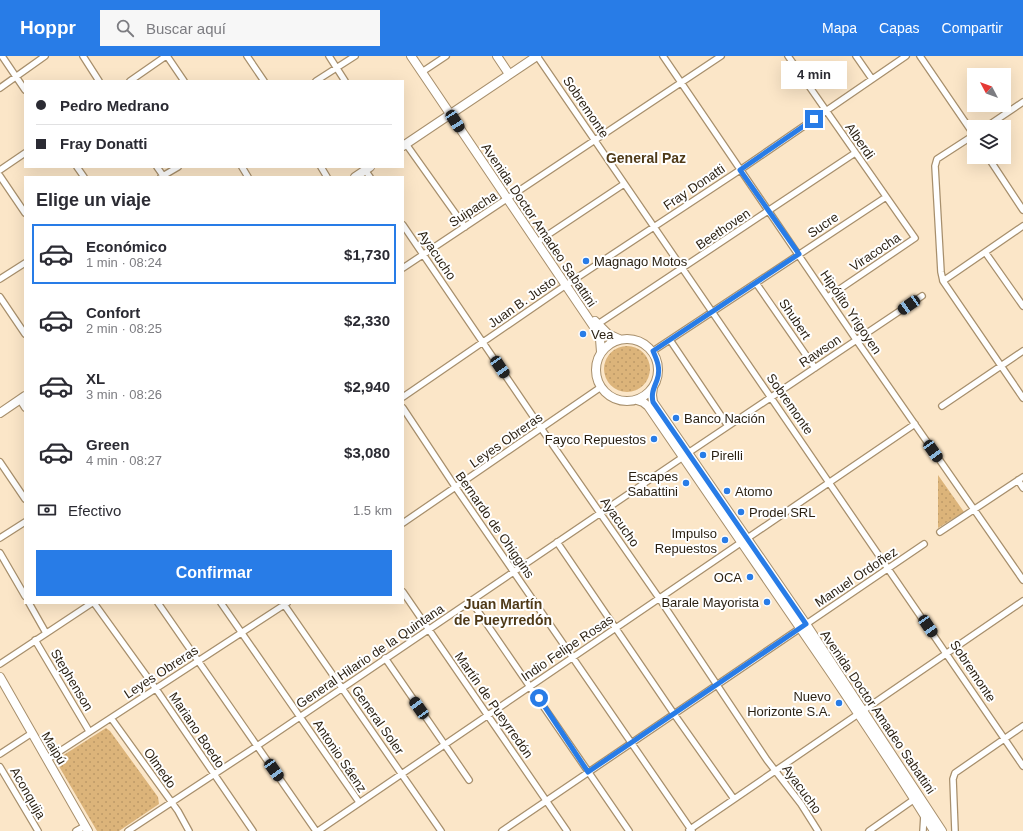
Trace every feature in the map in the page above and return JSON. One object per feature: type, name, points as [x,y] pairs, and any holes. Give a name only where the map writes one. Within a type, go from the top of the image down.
[{"type":"main road","name":"Avenida Doctor Amadeo Sabattini","points":[[411,56],[452,112],[568,284],[598,324],[608,334],[619,339]]},
{"type":"main road","points":[[497,56],[509,74]]},
{"type":"main road","points":[[405,145],[537,56]]},
{"type":"main road","points":[[357,176],[369,171]]},
{"type":"main road","name":"Avenida Doctor Amadeo Sabattini","points":[[509,198],[540,240],[597,332],[601,345],[601,352]]},
{"type":"main road","points":[[629,338],[646,344],[653,351],[657,360],[659,369],[653,388],[646,395],[637,400],[617,400],[608,395],[601,387],[597,379],[597,361],[601,352],[606,346],[619,339],[629,338]]},
{"type":"main road","name":"Avenida Doctor Amadeo Sabattini","points":[[653,388],[653,402],[685,455]]},
{"type":"main road","points":[[0,413],[22,398]]},
{"type":"main road","name":"Avenida Doctor Amadeo Sabattini","points":[[637,400],[648,406],[685,455],[803,626],[917,798],[942,831]]},
{"type":"main road","name":"Maipú","points":[[0,677],[87,828]]},
{"type":"main road","name":"Avenida Doctor Amadeo Sabattini","points":[[917,798],[934,831]]},
{"type":"street","points":[[2,56],[24,88]]},
{"type":"street","points":[[0,88],[45,56]]},
{"type":"street","points":[[83,56],[98,80]]},
{"type":"street","points":[[131,80],[166,56],[183,80]]},
{"type":"street","points":[[247,56],[263,80]]},
{"type":"street","points":[[329,56],[344,80]]},
{"type":"street","points":[[318,80],[355,56]]},
{"type":"street","points":[[422,72],[446,56]]},
{"type":"street","name":"Sobremonte","points":[[537,56],[1023,766]]},
{"type":"street","name":"Hipólito Yrigoyen","points":[[663,56],[857,341],[1023,580]]},
{"type":"street","name":"Suipacha","points":[[404,267],[721,56]]},
{"type":"street","name":"Alberdi","points":[[788,56],[915,238]]},
{"type":"street","points":[[856,56],[872,79]]},
{"type":"street","name":"Fray Donatti","points":[[654,227],[906,56]]},
{"type":"street","points":[[920,56],[967,125]]},
{"type":"street","points":[[996,120],[1023,102]]},
{"type":"street","points":[[967,140],[937,160],[935,166],[941,272],[943,281],[1023,398]]},
{"type":"street","points":[[405,145],[465,227]]},
{"type":"street","name":"Beethoven","points":[[598,324],[683,269],[855,153]]},
{"type":"street","points":[[0,170],[24,154]]},
{"type":"street","points":[[993,164],[1023,210]]},
{"type":"street","points":[[164,176],[176,168]]},
{"type":"street","points":[[0,176],[24,212]]},
{"type":"street","points":[[540,240],[624,184]]},
{"type":"street","name":"Sucre","points":[[712,311],[886,197]]},
{"type":"street","name":"Ayacucho","points":[[404,226],[659,598],[767,760],[801,804],[818,831]]},
{"type":"street","points":[[943,281],[1023,226]]},
{"type":"street","name":"Juan B. Justo","points":[[404,396],[654,227]]},
{"type":"street","name":"Viracocha","points":[[828,297],[915,238]]},
{"type":"street","points":[[986,252],[1023,306]]},
{"type":"street","points":[[0,279],[24,264]]},
{"type":"street","name":"Shubert","points":[[756,283],[815,368]]},
{"type":"street","name":"Rawson","points":[[770,398],[922,296]]},
{"type":"street","points":[[0,297],[24,333]]},
{"type":"street","points":[[653,351],[712,311]]},
{"type":"street","points":[[670,340],[728,426]]},
{"type":"street","points":[[942,406],[1023,351]]},
{"type":"street","name":"Leyes Obreras","points":[[404,522],[601,387]]},
{"type":"street","name":"General Hilario de la Quintana","points":[[130,830],[300,717],[770,398]]},
{"type":"street","name":"Bernardo de Ohiggins","points":[[404,410],[690,830]]},
{"type":"street","name":"Indio Felipe Rosas","points":[[317,831],[915,424]]},
{"type":"street","points":[[0,462],[24,498]]},
{"type":"street","points":[[940,532],[1020,478],[1023,488]]},
{"type":"street","points":[[0,538],[24,523]]},
{"type":"street","points":[[557,542],[674,714],[734,799]]},
{"type":"street","name":"Manuel Ordoñez","points":[[503,831],[924,544]]},
{"type":"street","points":[[0,553],[24,594]]},
{"type":"street","name":"Martín de Pueyrredón","points":[[404,594],[567,831]]},
{"type":"street","points":[[471,601],[629,831]]},
{"type":"street","points":[[690,830],[1023,601]]},
{"type":"street","points":[[30,604],[46,633]]},
{"type":"street","points":[[0,664],[91,604]]},
{"type":"street","name":"Mariano Boedo","points":[[94,604],[156,689],[253,831]]},
{"type":"street","points":[[159,604],[317,831]]},
{"type":"street","name":"Antonio Sáenz","points":[[222,604],[359,802]]},
{"type":"street","name":"Leyes Obreras","points":[[48,759],[285,604]]},
{"type":"street","name":"General Soler","points":[[285,604],[441,831]]},
{"type":"street","name":"Stephenson","points":[[35,640],[89,731]]},
{"type":"street","points":[[385,658],[468,780]]},
{"type":"street","name":"Olmedo","points":[[112,718],[189,831]]},
{"type":"street","points":[[955,831],[953,779],[955,773],[1023,726]]},
{"type":"street","points":[[0,754],[32,733]]},
{"type":"street","name":"Aconquija","points":[[0,767],[38,831]]},
{"type":"street","points":[[869,831],[917,798]]},
{"type":"street","points":[[923,831],[924,814]]},
{"type":"street","points":[[76,831],[87,828]]},
{"type":"shaded area","points":[[622,346],[632,346],[640,350],[646,356],[650,364],[650,374],[646,382],[640,388],[632,392],[622,392],[614,388],[608,382],[604,374],[604,364],[608,356],[614,350]]},
{"type":"shaded area","points":[[938,475],[964,512],[938,528]]},
{"type":"shaded area","points":[[106,728],[110,731],[158,797],[159,804],[119,831],[97,831],[57,763],[59,758]]},
{"type":"place","name":"Magnago Motos","points":[[586,261]]},
{"type":"place","name":"Vea","points":[[583,334]]},
{"type":"place","name":"Banco Nación","points":[[676,418]]},
{"type":"place","name":"Fayco Repuestos","points":[[654,439]]},
{"type":"place","name":"Pirelli","points":[[703,455]]},
{"type":"place","name":"Escapes Sabattini","points":[[686,483]]},
{"type":"place","name":"Atomo","points":[[727,491]]},
{"type":"place","name":"Prodel SRL","points":[[741,512]]},
{"type":"place","name":"Impulso Repuestos","points":[[725,540]]},
{"type":"place","name":"OCA","points":[[750,577]]},
{"type":"place","name":"Barale Mayorista","points":[[767,602]]},
{"type":"place","name":"Nuevo Horizonte S.A.","points":[[839,703]]},
{"type":"district","name":"General Paz","points":[[646,158]]},
{"type":"district","name":"Juan Martín de Pueyrredón","points":[[503,612]]},
{"type":"route","points":[[539,698],[588,772],[806,624],[653,402],[652,395],[659,369],[653,351],[799,254],[740,170],[814,119]]}]
